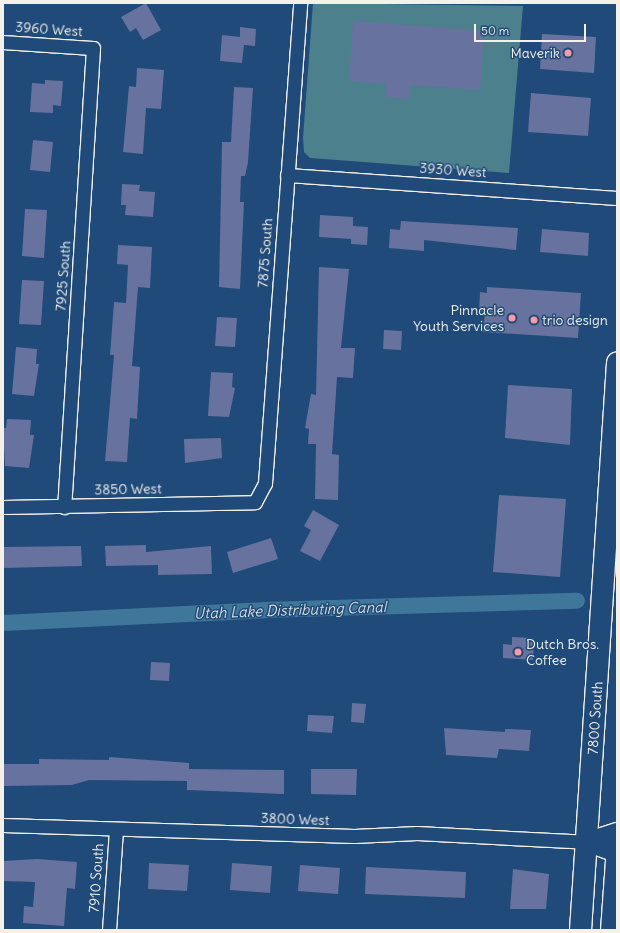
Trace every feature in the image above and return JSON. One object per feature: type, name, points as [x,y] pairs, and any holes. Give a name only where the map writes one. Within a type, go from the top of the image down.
[{"type":"main road","name":"7800 South","points":[[580,930],[613,480],[617,362]]},
{"type":"main road","points":[[617,555],[617,565]]},
{"type":"main road","points":[[611,930],[617,846]]},
{"type":"street","name":"7875 South","points":[[255,502],[265,483],[300,3]]},
{"type":"street","name":"3960 West","points":[[3,42],[93,48]]},
{"type":"street","name":"7925 South","points":[[64,507],[93,48]]},
{"type":"street","name":"3930 West","points":[[287,174],[617,198]]},
{"type":"street","name":"3850 West","points":[[3,507],[64,507],[255,502]]},
{"type":"street","name":"3800 West","points":[[3,825],[354,836],[417,833],[586,842]]},
{"type":"street","name":"7910 South","points":[[109,930],[116,829]]},
{"type":"street","points":[[586,842],[617,832]]},
{"type":"street","points":[[586,842],[617,853]]},
{"type":"green space","points":[[313,3],[523,6],[509,173],[310,158],[304,152],[303,138]]},
{"type":"building","points":[[146,3],[161,30],[143,40],[136,28],[130,32],[121,17]]},
{"type":"building","points":[[353,21],[484,31],[480,90],[410,85],[409,99],[385,97],[386,84],[349,81]]},
{"type":"building","points":[[240,27],[256,29],[255,46],[244,45],[242,63],[220,61],[222,35],[240,37]]},
{"type":"building","name":"Maverik","points":[[542,34],[596,37],[594,73],[540,69]]},
{"type":"building","points":[[137,68],[164,70],[161,109],[146,108],[143,154],[123,152],[129,86],[136,87]]},
{"type":"building","points":[[45,80],[63,81],[61,106],[53,105],[53,113],[30,112],[32,83],[45,84]]},
{"type":"building","points":[[234,87],[253,88],[248,162],[245,176],[241,176],[240,202],[244,202],[240,289],[219,287],[222,142],[231,142]]},
{"type":"building","points":[[531,93],[591,98],[588,136],[528,132]]},
{"type":"building","points":[[33,140],[53,142],[50,172],[30,170]]},
{"type":"building","points":[[122,184],[140,185],[139,191],[155,192],[153,217],[125,215],[126,205],[121,205]]},
{"type":"building","points":[[25,209],[47,210],[44,258],[22,256]]},
{"type":"building","points":[[320,215],[353,217],[353,226],[368,227],[367,245],[351,244],[351,239],[319,237]]},
{"type":"building","points":[[401,221],[518,228],[516,250],[424,240],[424,251],[389,248],[390,229],[400,230]]},
{"type":"building","points":[[542,229],[589,233],[588,256],[540,252]]},
{"type":"building","points":[[118,245],[152,247],[150,288],[138,287],[132,366],[140,367],[137,419],[130,418],[127,462],[105,461],[114,355],[110,355],[114,302],[126,303],[128,265],[117,264]]},
{"type":"building","points":[[319,267],[349,269],[341,348],[355,348],[353,378],[337,377],[332,454],[339,455],[338,500],[315,499],[316,444],[308,444],[309,429],[305,428],[311,394],[316,395]]},
{"type":"building","points":[[22,280],[44,281],[41,325],[19,324]]},
{"type":"building","points":[[487,287],[581,293],[578,338],[483,332],[485,312],[479,312],[480,292],[487,293]]},
{"type":"building","points":[[217,317],[237,318],[235,347],[215,346]]},
{"type":"building","points":[[384,330],[402,331],[401,350],[383,349]]},
{"type":"building","points":[[16,347],[37,349],[36,364],[39,364],[34,396],[12,394]]},
{"type":"building","points":[[211,372],[233,373],[232,387],[235,388],[229,417],[208,416]]},
{"type":"building","points":[[508,385],[572,389],[570,445],[505,438]]},
{"type":"building","points":[[7,419],[31,420],[30,435],[34,435],[29,468],[5,466],[3,428],[6,428]]},
{"type":"building","points":[[221,438],[222,458],[185,463],[184,439]]},
{"type":"building","points":[[499,495],[566,499],[560,577],[493,572]]},
{"type":"building","points":[[313,510],[339,525],[320,561],[300,551],[311,530],[304,526]]},
{"type":"building","points":[[271,538],[278,559],[233,573],[227,552]]},
{"type":"building","points":[[146,545],[146,552],[211,546],[212,574],[158,575],[158,565],[106,566],[105,546]]},
{"type":"building","points":[[81,546],[82,566],[3,568],[3,547]]},
{"type":"building","name":"Dutch Bros. Coffee","points":[[512,637],[534,638],[533,660],[503,658],[503,644],[512,645]]},
{"type":"building","points":[[151,662],[170,663],[169,681],[150,680]]},
{"type":"building","points":[[352,703],[366,704],[364,723],[351,722]]},
{"type":"building","points":[[308,715],[334,716],[332,733],[307,731]]},
{"type":"building","points":[[444,728],[505,732],[505,729],[531,730],[529,751],[499,749],[497,758],[446,755]]},
{"type":"building","points":[[109,757],[189,763],[189,769],[284,770],[284,794],[187,790],[187,781],[89,780],[72,785],[3,786],[3,764],[39,764],[39,759],[109,760]]},
{"type":"building","points":[[311,769],[357,769],[356,795],[311,794]]},
{"type":"building","points":[[37,859],[77,862],[75,889],[67,888],[64,926],[23,923],[24,906],[33,907],[35,882],[3,881],[3,861]]},
{"type":"building","points":[[149,863],[189,865],[187,891],[148,889]]},
{"type":"building","points":[[232,863],[272,866],[270,893],[230,890]]},
{"type":"building","points":[[300,865],[340,868],[338,894],[298,891]]},
{"type":"building","points":[[366,867],[466,872],[465,898],[365,894]]},
{"type":"building","points":[[513,869],[549,874],[546,909],[510,909]]},
{"type":"waterway","name":"Utah Lake Distributing Canal","points":[[3,623],[265,610],[577,601]]},
{"type":"place","name":"Maverik","points":[[568,53]]},
{"type":"place","name":"Pinnacle Youth Services","points":[[512,318]]},
{"type":"place","name":"trio design","points":[[534,320]]},
{"type":"place","name":"Dutch Bros. Coffee","points":[[518,652]]}]
